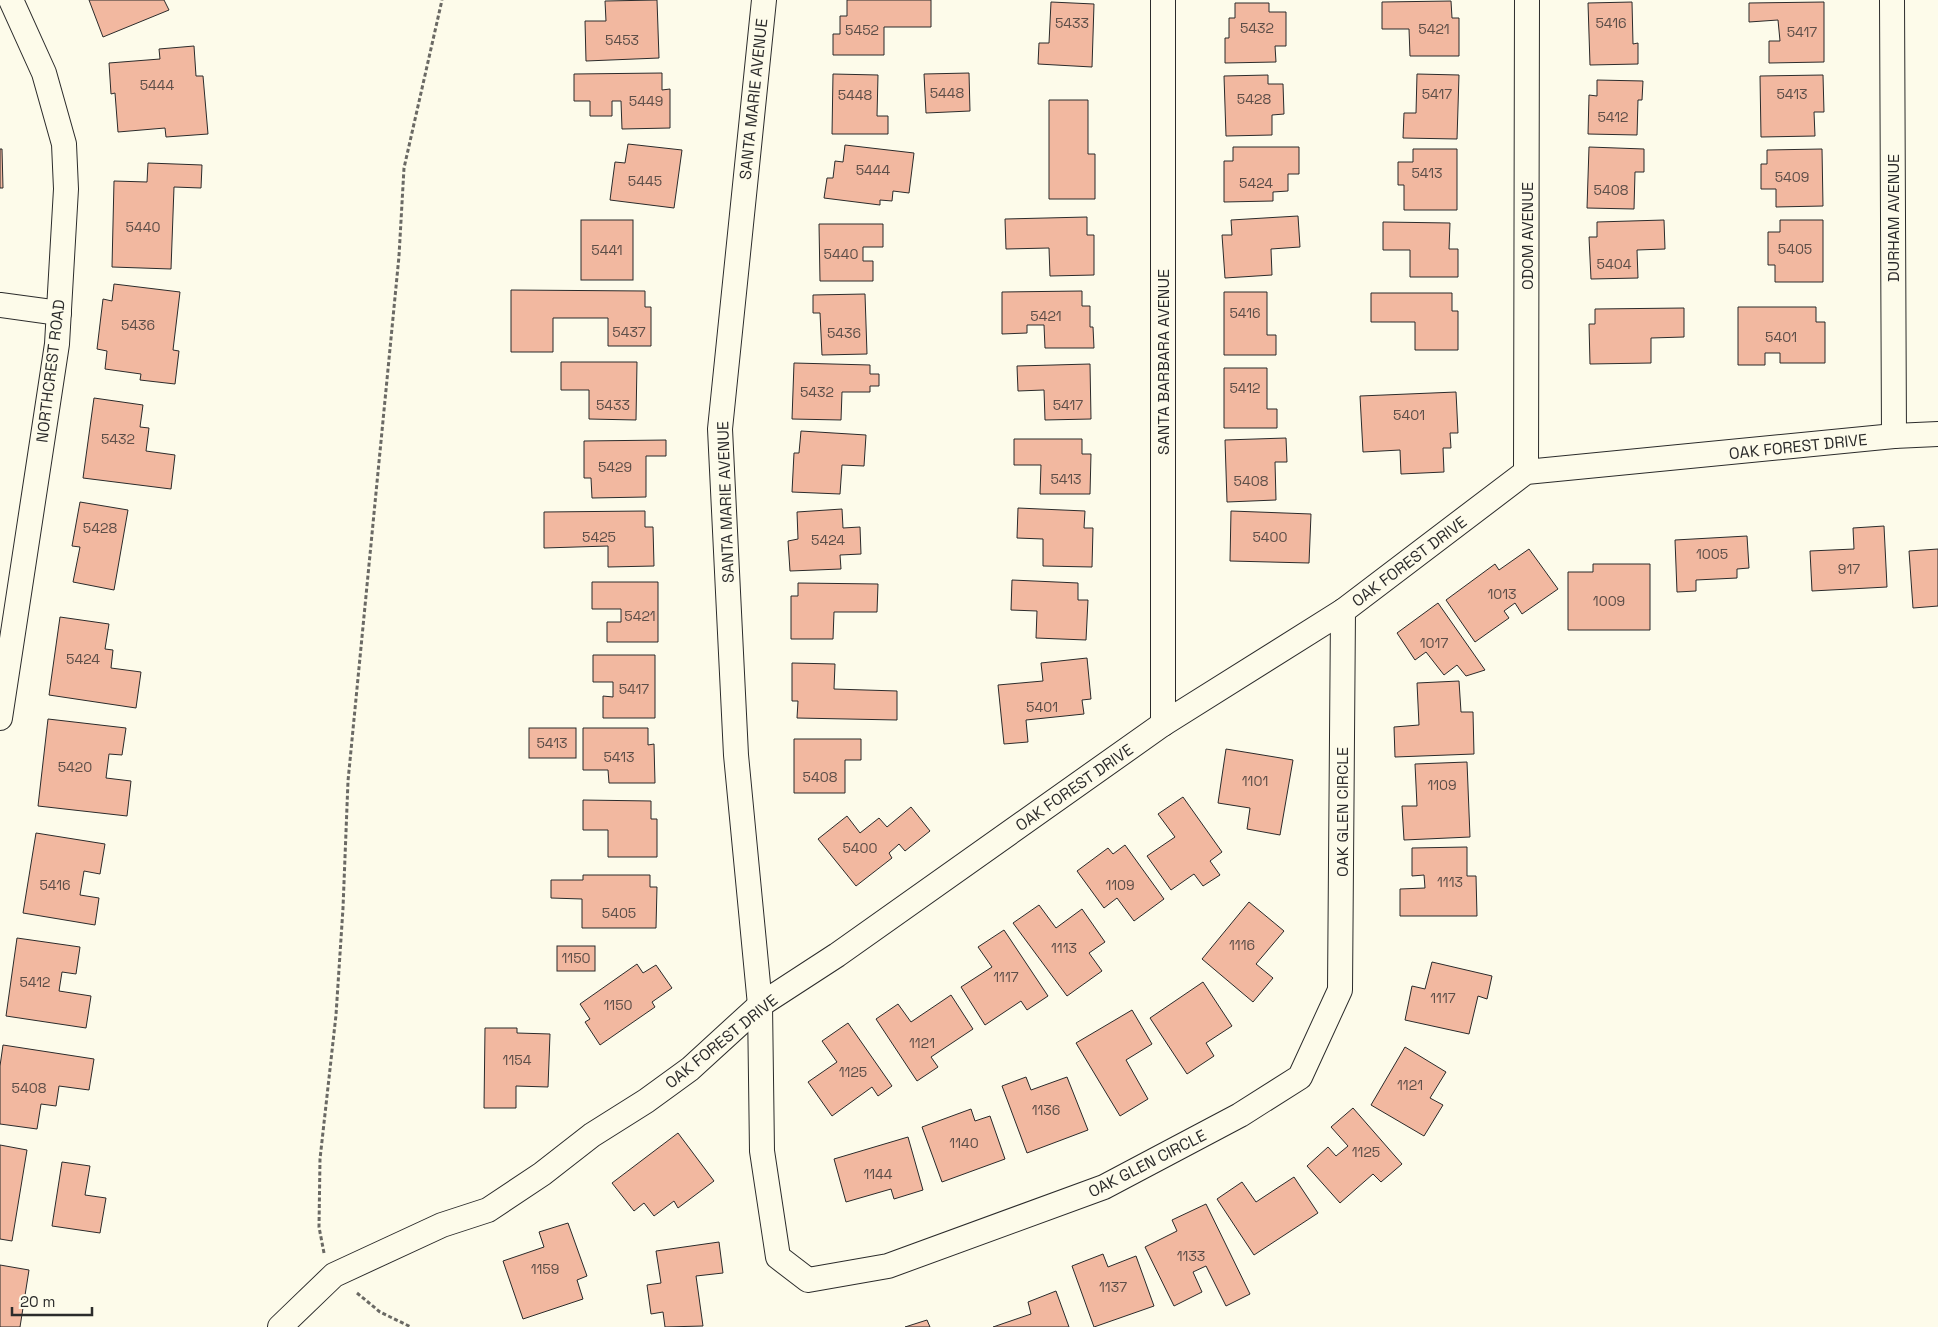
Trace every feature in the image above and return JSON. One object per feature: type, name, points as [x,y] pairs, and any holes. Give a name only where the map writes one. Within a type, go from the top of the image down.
[{"type":"street","name":"NORTHCREST ROAD","points":[[0,718],[57,344],[66,189],[64,144],[44,72],[11,0]]},
{"type":"street","name":"SANTA MARIE AVENUE","points":[[760,1005],[736,755],[720,429],[764,0]]},
{"type":"street","name":"SANTA BARBARA AVENUE","points":[[1162,0],[1163,724]]},
{"type":"street","name":"ODOM AVENUE","points":[[1526,472],[1527,0]]},
{"type":"street","name":"DURHAM AVENUE","points":[[1892,0],[1894,436]]},
{"type":"street","points":[[0,305],[59,313]]},
{"type":"street","name":"OAK FOREST DRIVE","points":[[280,1327],[334,1275],[442,1225],[488,1210],[542,1174],[592,1135],[690,1069],[760,1005],[837,955],[1163,724],[1343,611],[1526,472],[1894,436],[1938,434]]},
{"type":"street","name":"OAK GLEN CIRCLE","points":[[760,1005],[762,1151],[778,1257],[808,1280],[888,1266],[1104,1187],[1240,1115],[1300,1077],[1340,990],[1343,611]]},
{"type":"path","points":[[325,1259],[319,1228],[320,1159],[336,1005],[343,908],[348,781],[398,266],[404,168],[442,0]]},
{"type":"path","points":[[353,1290],[380,1312],[411,1327]]},
{"type":"building","points":[[89,0],[164,0],[169,10],[103,37]]},
{"type":"building","points":[[657,0],[659,58],[586,61],[585,21],[606,21],[605,1]]},
{"type":"building","points":[[847,0],[931,0],[931,27],[884,27],[884,55],[833,55],[833,34],[840,34],[840,16],[847,16]]},
{"type":"building","points":[[1451,1],[1452,18],[1459,18],[1459,56],[1410,56],[1409,29],[1382,29],[1382,2]]},
{"type":"building","points":[[1051,2],[1094,4],[1092,67],[1038,64],[1039,43],[1049,43]]},
{"type":"building","points":[[1632,2],[1633,44],[1638,43],[1638,64],[1590,65],[1588,3]]},
{"type":"building","points":[[1824,2],[1824,62],[1769,63],[1769,41],[1780,41],[1778,20],[1749,22],[1749,3]]},
{"type":"building","points":[[1235,3],[1269,3],[1269,12],[1286,12],[1286,46],[1275,46],[1276,62],[1225,63],[1225,38],[1229,38],[1229,18],[1235,18]]},
{"type":"building","points":[[194,46],[196,76],[203,76],[208,134],[166,137],[165,128],[118,132],[115,93],[111,94],[109,63],[160,59],[159,49]]},
{"type":"building","points":[[662,73],[662,90],[670,89],[670,128],[622,129],[621,101],[612,101],[612,116],[590,116],[590,101],[574,101],[574,74]]},
{"type":"building","points":[[969,73],[970,111],[926,113],[924,74]]},
{"type":"building","points":[[833,74],[878,75],[877,116],[888,116],[888,134],[832,134]]},
{"type":"building","points":[[1417,74],[1459,75],[1457,139],[1403,138],[1404,113],[1416,113]]},
{"type":"building","points":[[1268,75],[1268,84],[1283,84],[1284,114],[1272,115],[1272,135],[1226,136],[1224,76]]},
{"type":"building","points":[[1823,75],[1824,112],[1814,112],[1815,136],[1761,137],[1760,76]]},
{"type":"building","points":[[1597,80],[1643,81],[1642,100],[1638,100],[1637,135],[1588,134],[1589,95],[1597,96]]},
{"type":"building","points":[[1049,100],[1088,100],[1088,154],[1095,154],[1095,199],[1049,199]]},
{"type":"building","points":[[628,144],[682,150],[674,208],[610,200],[615,162],[625,163]]},
{"type":"building","points":[[845,145],[914,153],[909,193],[893,191],[892,201],[880,200],[880,205],[824,198],[827,178],[833,178],[835,161],[843,162]]},
{"type":"building","points":[[1233,147],[1299,147],[1299,174],[1288,174],[1288,191],[1273,192],[1273,201],[1224,202],[1224,161],[1233,161]]},
{"type":"building","points":[[1589,147],[1644,149],[1644,172],[1635,172],[1634,209],[1587,208]]},
{"type":"building","points":[[0,149],[2,149],[3,188],[0,188]]},
{"type":"building","points":[[1413,149],[1457,149],[1457,210],[1404,210],[1404,185],[1398,185],[1398,162],[1413,162]]},
{"type":"building","points":[[1822,149],[1823,206],[1776,207],[1776,189],[1761,189],[1761,164],[1767,164],[1767,150]]},
{"type":"building","points":[[148,163],[202,165],[201,188],[174,187],[171,269],[112,267],[114,181],[147,182]]},
{"type":"building","points":[[1298,216],[1300,247],[1271,249],[1272,275],[1225,278],[1222,235],[1232,235],[1231,220]]},
{"type":"building","points":[[1087,217],[1087,235],[1094,235],[1094,275],[1050,276],[1049,248],[1006,249],[1005,219]]},
{"type":"building","points":[[581,220],[633,220],[633,280],[581,280]]},
{"type":"building","points":[[1664,220],[1665,249],[1637,250],[1638,278],[1591,279],[1589,237],[1597,237],[1597,222]]},
{"type":"building","points":[[1780,220],[1823,220],[1823,282],[1775,282],[1775,265],[1768,265],[1768,232],[1780,232]]},
{"type":"building","points":[[1383,222],[1450,223],[1449,249],[1458,249],[1458,277],[1410,277],[1410,250],[1383,250]]},
{"type":"building","points":[[819,224],[883,224],[883,247],[863,247],[863,261],[873,261],[873,281],[820,281]]},
{"type":"building","points":[[114,284],[180,292],[173,350],[179,351],[175,384],[140,380],[141,374],[105,369],[107,351],[97,349],[103,299],[112,301]]},
{"type":"building","points":[[511,290],[645,291],[645,307],[651,307],[651,346],[608,346],[608,318],[553,318],[553,352],[511,352]]},
{"type":"building","points":[[1082,291],[1082,306],[1090,306],[1090,327],[1093,327],[1094,348],[1045,348],[1044,325],[1027,325],[1027,333],[1002,334],[1002,292]]},
{"type":"building","points":[[1224,292],[1267,292],[1267,335],[1276,335],[1276,355],[1224,355]]},
{"type":"building","points":[[1371,293],[1452,293],[1452,311],[1458,311],[1458,350],[1415,350],[1415,322],[1371,322]]},
{"type":"building","points":[[865,294],[867,354],[822,355],[820,313],[813,313],[813,295]]},
{"type":"building","points":[[1738,307],[1816,307],[1816,322],[1825,322],[1825,363],[1780,363],[1780,353],[1765,353],[1765,365],[1738,365]]},
{"type":"building","points":[[1684,308],[1684,337],[1651,338],[1651,363],[1590,364],[1589,324],[1595,324],[1595,309]]},
{"type":"building","points":[[561,362],[637,362],[636,420],[589,419],[589,390],[561,390]]},
{"type":"building","points":[[794,363],[870,365],[870,374],[879,374],[879,386],[870,386],[870,392],[842,392],[841,420],[792,419]]},
{"type":"building","points":[[1090,364],[1091,419],[1045,420],[1044,390],[1018,391],[1017,366]]},
{"type":"building","points":[[1224,368],[1267,368],[1267,409],[1277,409],[1277,428],[1224,428]]},
{"type":"building","points":[[1456,392],[1458,433],[1450,433],[1451,448],[1443,448],[1444,472],[1401,474],[1400,450],[1363,452],[1360,396]]},
{"type":"building","points":[[94,398],[143,405],[140,427],[149,428],[146,451],[175,455],[171,489],[83,478]]},
{"type":"building","points":[[801,431],[866,435],[864,466],[842,465],[840,494],[792,492],[794,453],[799,453]]},
{"type":"building","points":[[1286,438],[1287,462],[1275,462],[1276,500],[1227,502],[1225,440]]},
{"type":"building","points":[[1014,439],[1082,439],[1082,454],[1091,454],[1090,494],[1040,494],[1041,465],[1014,465]]},
{"type":"building","points":[[666,440],[666,456],[646,456],[646,497],[592,498],[591,478],[584,478],[584,441]]},
{"type":"building","points":[[80,502],[128,510],[114,590],[73,582],[80,547],[72,546]]},
{"type":"building","points":[[1018,508],[1085,511],[1084,528],[1093,528],[1092,567],[1043,566],[1043,539],[1017,538]]},
{"type":"building","points":[[842,509],[843,528],[860,527],[861,554],[840,555],[841,569],[790,571],[788,541],[798,539],[797,512]]},
{"type":"building","points":[[645,511],[645,527],[653,527],[654,566],[608,567],[608,546],[544,548],[544,512]]},
{"type":"building","points":[[1231,511],[1311,514],[1309,563],[1230,561]]},
{"type":"building","points":[[1884,526],[1887,587],[1812,591],[1810,551],[1854,549],[1853,528]]},
{"type":"building","points":[[1747,536],[1749,568],[1737,569],[1737,578],[1696,580],[1696,591],[1677,592],[1675,540]]},
{"type":"building","points":[[1529,549],[1558,589],[1522,614],[1515,603],[1504,611],[1509,618],[1475,642],[1446,600],[1495,564],[1499,570]]},
{"type":"building","points":[[1938,549],[1938,606],[1913,608],[1909,551]]},
{"type":"building","points":[[1593,564],[1650,564],[1650,630],[1568,630],[1568,572],[1593,572]]},
{"type":"building","points":[[1012,580],[1078,583],[1078,600],[1088,600],[1086,640],[1036,638],[1037,611],[1011,610]]},
{"type":"building","points":[[592,582],[658,582],[658,642],[607,642],[607,622],[621,622],[621,609],[592,609]]},
{"type":"building","points":[[798,583],[878,584],[877,612],[834,612],[833,639],[791,639],[791,596],[798,596]]},
{"type":"building","points":[[1438,603],[1485,670],[1466,676],[1457,665],[1444,675],[1426,652],[1415,660],[1397,633]]},
{"type":"building","points":[[60,617],[109,624],[105,649],[113,650],[111,668],[141,672],[136,708],[49,695]]},
{"type":"building","points":[[593,655],[655,655],[655,718],[603,718],[603,696],[613,697],[613,682],[593,682]]},
{"type":"building","points":[[1087,658],[1091,699],[1082,700],[1084,714],[1026,720],[1028,742],[1004,744],[998,685],[1043,681],[1041,663]]},
{"type":"building","points":[[792,663],[835,664],[834,689],[897,691],[897,720],[797,718],[798,701],[792,701]]},
{"type":"building","points":[[1459,681],[1461,712],[1473,712],[1474,754],[1395,757],[1394,727],[1419,725],[1417,683]]},
{"type":"building","points":[[48,719],[126,728],[122,755],[109,754],[106,778],[131,781],[127,816],[38,806]]},
{"type":"building","points":[[529,728],[576,728],[576,758],[529,758]]},
{"type":"building","points":[[583,728],[648,728],[648,745],[654,744],[655,783],[609,783],[608,770],[583,770]]},
{"type":"building","points":[[794,739],[861,739],[861,760],[845,760],[845,793],[794,793]]},
{"type":"building","points":[[1226,749],[1293,760],[1280,835],[1247,829],[1250,808],[1218,803]]},
{"type":"building","points":[[1467,762],[1470,837],[1404,840],[1402,806],[1417,806],[1415,764]]},
{"type":"building","points":[[1183,797],[1222,852],[1210,861],[1220,875],[1203,886],[1194,874],[1171,890],[1147,856],[1175,837],[1158,814]]},
{"type":"building","points":[[583,800],[651,801],[651,819],[657,819],[657,857],[608,857],[608,830],[583,830]]},
{"type":"building","points":[[911,807],[930,831],[905,851],[899,844],[889,853],[892,858],[856,886],[818,839],[847,816],[860,833],[879,818],[887,827]]},
{"type":"building","points":[[36,833],[105,844],[100,874],[84,871],[80,895],[99,898],[95,925],[23,913]]},
{"type":"building","points":[[1125,845],[1164,899],[1134,921],[1117,898],[1104,908],[1077,871],[1108,848],[1113,854]]},
{"type":"building","points":[[1467,847],[1467,876],[1476,876],[1477,916],[1400,916],[1400,889],[1425,888],[1424,875],[1412,876],[1412,848]]},
{"type":"building","points":[[583,875],[650,875],[650,887],[657,887],[656,928],[582,928],[582,899],[551,898],[551,880],[583,880]]},
{"type":"building","points":[[1249,902],[1284,931],[1256,964],[1273,978],[1253,1002],[1202,959]]},
{"type":"building","points":[[1039,905],[1056,928],[1082,909],[1105,942],[1089,953],[1102,971],[1067,996],[1013,923]]},
{"type":"building","points":[[1004,930],[1048,996],[1027,1010],[1021,1001],[985,1025],[961,987],[992,967],[978,947]]},
{"type":"building","points":[[17,938],[80,947],[76,974],[62,972],[59,991],[91,996],[86,1028],[6,1016]]},
{"type":"building","points":[[557,946],[595,946],[595,971],[557,971]]},
{"type":"building","points":[[1432,962],[1492,976],[1487,999],[1478,996],[1469,1034],[1405,1020],[1412,986],[1425,989]]},
{"type":"building","points":[[637,964],[643,973],[656,965],[672,988],[652,1002],[655,1007],[600,1045],[585,1022],[590,1019],[580,1004]]},
{"type":"building","points":[[1203,982],[1232,1026],[1206,1043],[1214,1056],[1187,1074],[1150,1018]]},
{"type":"building","points":[[951,995],[973,1029],[931,1057],[938,1067],[917,1081],[876,1019],[898,1004],[911,1022]]},
{"type":"building","points":[[1132,1010],[1152,1044],[1126,1060],[1148,1099],[1120,1116],[1076,1043]]},
{"type":"building","points":[[848,1023],[892,1086],[878,1096],[872,1087],[832,1116],[808,1082],[837,1062],[822,1041]]},
{"type":"building","points":[[485,1028],[517,1028],[517,1033],[550,1034],[548,1087],[516,1086],[516,1108],[484,1108]]},
{"type":"building","points":[[3,1045],[94,1059],[89,1090],[59,1086],[56,1106],[41,1104],[37,1129],[0,1124],[0,1066]]},
{"type":"building","points":[[1405,1047],[1446,1072],[1430,1098],[1443,1105],[1424,1136],[1371,1105]]},
{"type":"building","points":[[1026,1077],[1031,1090],[1067,1077],[1088,1130],[1027,1153],[1002,1086]]},
{"type":"building","points":[[1353,1108],[1402,1164],[1381,1182],[1373,1174],[1340,1203],[1307,1166],[1328,1147],[1336,1156],[1348,1146],[1331,1127]]},
{"type":"building","points":[[971,1109],[975,1121],[990,1116],[1005,1159],[942,1182],[922,1127]]},
{"type":"building","points":[[678,1133],[714,1181],[678,1208],[674,1201],[654,1216],[644,1203],[634,1211],[612,1183]]},
{"type":"building","points":[[908,1137],[923,1190],[894,1199],[891,1189],[846,1202],[834,1159]]},
{"type":"building","points":[[0,1145],[27,1150],[12,1241],[0,1239]]},
{"type":"building","points":[[62,1162],[90,1166],[85,1195],[106,1198],[100,1233],[52,1226]]},
{"type":"building","points":[[1294,1177],[1318,1213],[1254,1255],[1217,1199],[1242,1182],[1256,1202]]},
{"type":"building","points":[[1206,1204],[1250,1294],[1226,1306],[1206,1266],[1193,1272],[1202,1292],[1174,1306],[1145,1247],[1177,1231],[1172,1220]]},
{"type":"building","points":[[568,1223],[587,1276],[577,1280],[583,1299],[523,1319],[503,1261],[544,1247],[539,1232]]},
{"type":"building","points":[[719,1242],[723,1273],[696,1276],[703,1326],[665,1327],[663,1312],[651,1314],[647,1285],[661,1283],[656,1251]]},
{"type":"building","points":[[1103,1254],[1108,1267],[1136,1256],[1154,1306],[1094,1327],[1072,1266]]},
{"type":"building","points":[[0,1265],[29,1270],[20,1327],[0,1327]]},
{"type":"building","points":[[1056,1291],[1069,1327],[993,1327],[1031,1314],[1028,1302]]},
{"type":"building","points":[[927,1320],[930,1327],[905,1327]]}]
